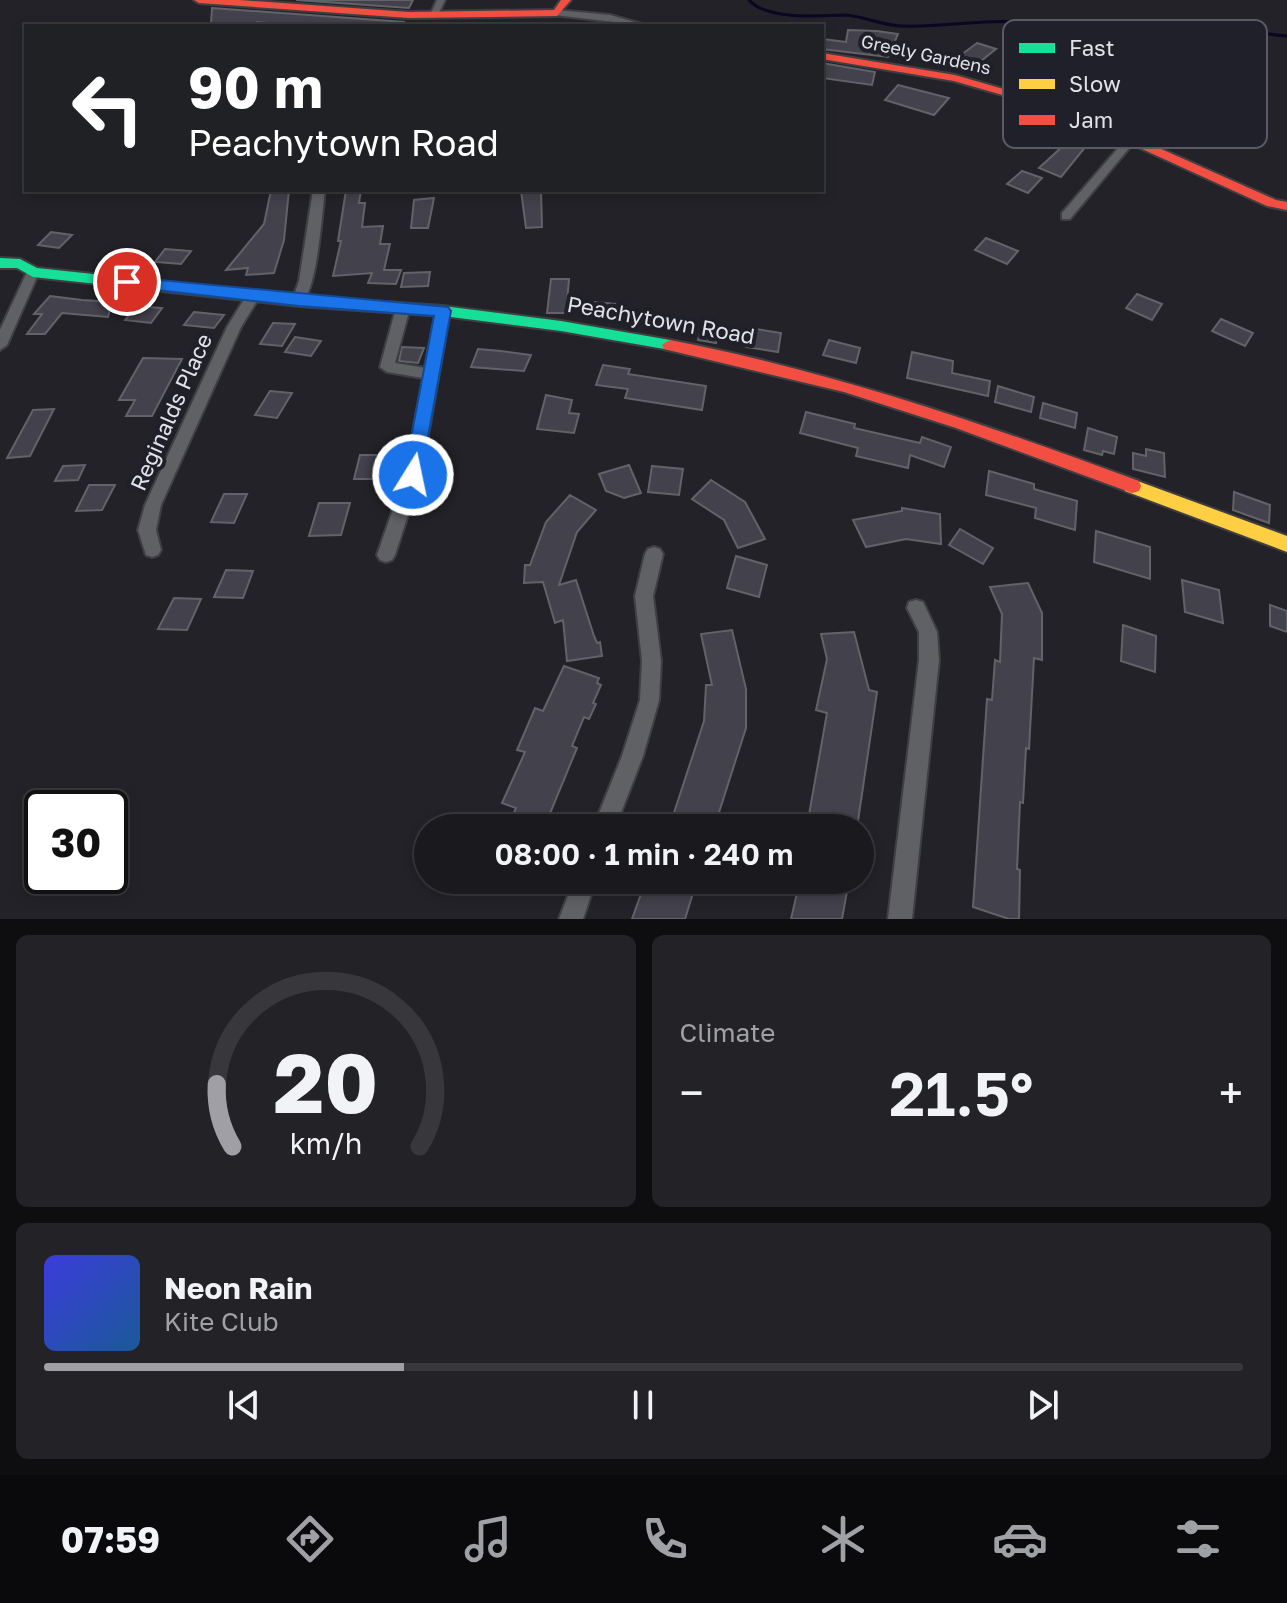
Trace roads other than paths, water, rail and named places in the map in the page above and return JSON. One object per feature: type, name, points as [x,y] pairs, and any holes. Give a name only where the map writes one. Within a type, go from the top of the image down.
[{"type":"street","points":[[199,0],[437,7],[561,6],[636,24]]},
{"type":"street","name":"Greely Gardens","points":[[824,56],[955,78],[1003,92]]},
{"type":"street","points":[[1066,216],[1124,148]]},
{"type":"street","name":"Greely Gardens","points":[[1146,148],[1272,203],[1287,206]]},
{"type":"street","points":[[299,301],[306,281],[319,192]]},
{"type":"street","name":"Peachytown Road","points":[[0,263],[20,264],[33,272],[299,301],[443,311],[561,326],[753,360],[987,431],[1287,544]]},
{"type":"street","points":[[0,345],[33,272]]},
{"type":"street","name":"Reginalds Place","points":[[152,550],[147,530],[153,505],[234,327],[253,296]]},
{"type":"street","points":[[403,308],[387,367],[431,374]]},
{"type":"street","points":[[386,555],[413,475],[443,311]]},
{"type":"street","points":[[609,814],[646,710],[652,683],[652,654],[644,602],[645,581],[654,554]]},
{"type":"street","points":[[900,919],[929,660],[928,632],[916,608]]},
{"type":"street","points":[[571,919],[580,894]]},
{"type":"waterway","points":[[749,0],[767,11],[780,14],[850,15],[894,26],[1003,22]]},
{"type":"waterway","points":[[1267,34],[1287,36]]}]
